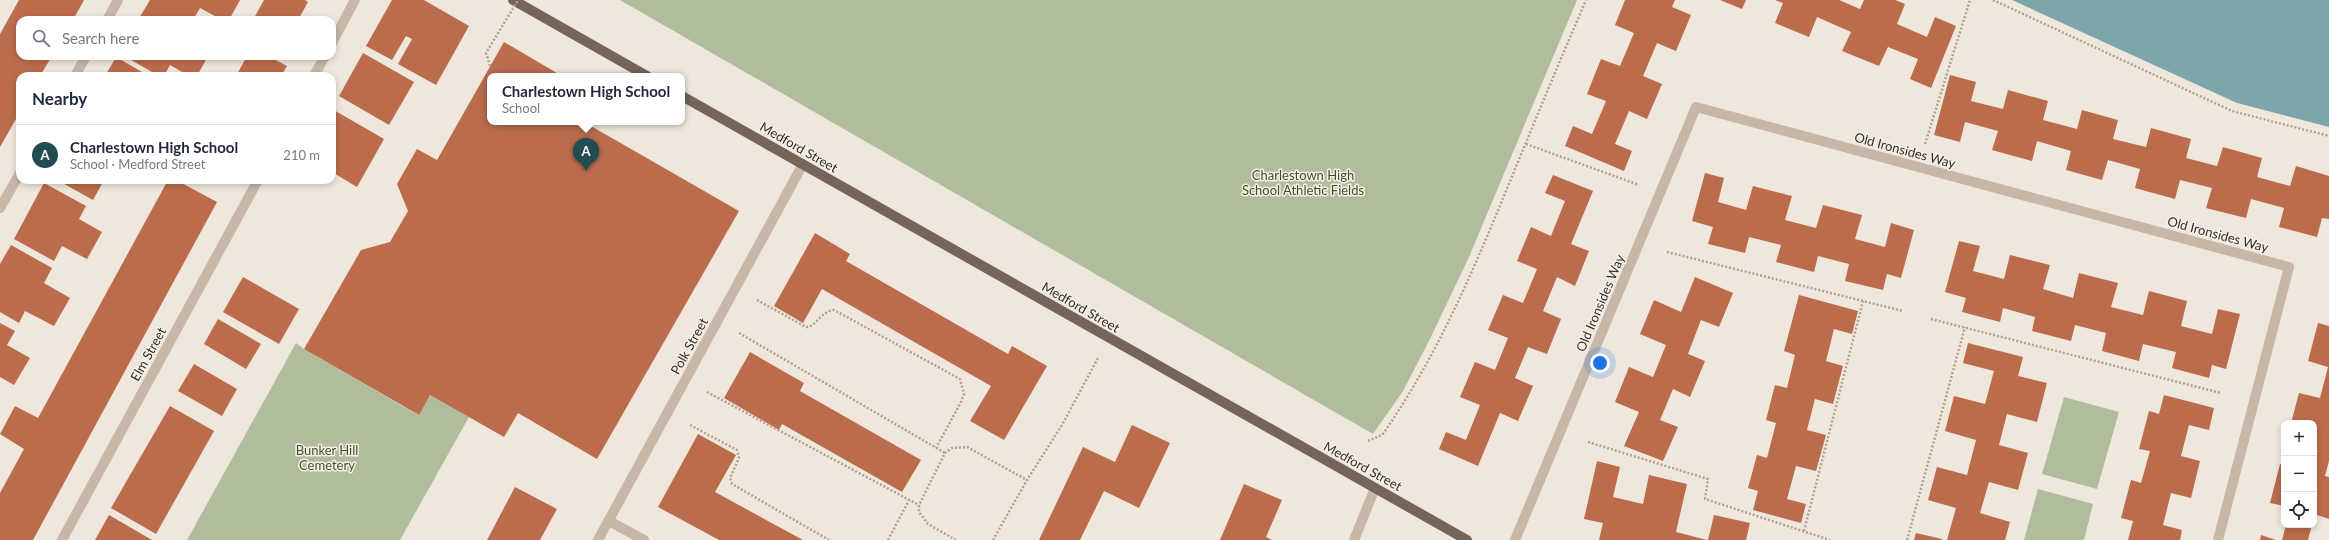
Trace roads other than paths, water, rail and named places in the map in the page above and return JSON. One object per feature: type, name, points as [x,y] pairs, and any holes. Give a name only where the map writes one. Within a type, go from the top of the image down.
[{"type":"main road","points":[[513,0],[642,73]]},
{"type":"main road","name":"Medford Street","points":[[685,98],[1467,540]]},
{"type":"street","points":[[109,16],[118,0]]},
{"type":"street","points":[[336,36],[356,0]]},
{"type":"street","points":[[77,72],[84,60]]},
{"type":"street","points":[[316,72],[323,60]]},
{"type":"street","name":"Old Ironsides Way","points":[[1515,540],[1696,107],[2289,266],[2218,540]]},
{"type":"street","name":"Polk Street","points":[[598,540],[803,164]]},
{"type":"street","points":[[0,208],[16,180]]},
{"type":"street","name":"Elm Street","points":[[62,540],[256,184]]},
{"type":"street","points":[[1354,540],[1375,488]]},
{"type":"street","points":[[609,521],[644,540]]},
{"type":"water","points":[[2012,0],[2329,0],[2329,127],[2237,103]]},
{"type":"place","name":"Charlestown High School","points":[[586,171]]},
{"type":"park label","name":"Charlestown High School Athletic Fields","points":[[1303,182]]},
{"type":"park label","name":"Bunker Hill Cemetery","points":[[327,458]]}]
